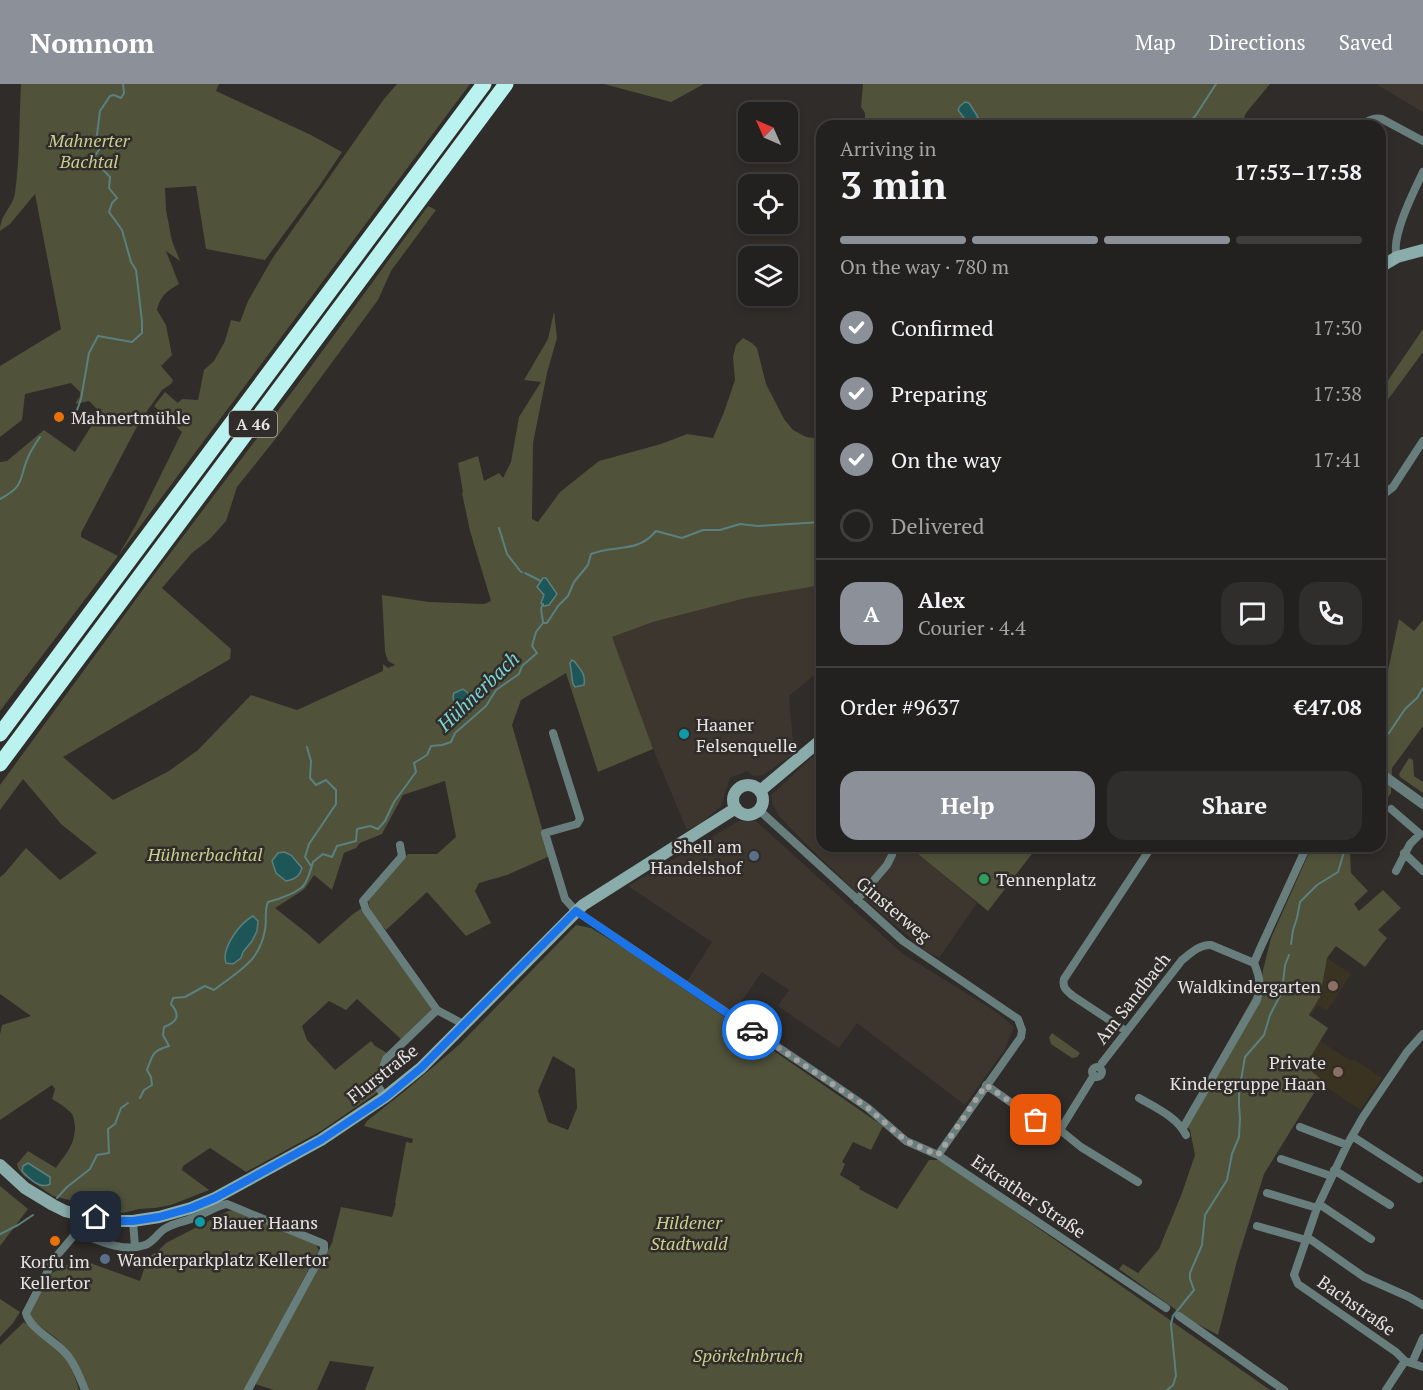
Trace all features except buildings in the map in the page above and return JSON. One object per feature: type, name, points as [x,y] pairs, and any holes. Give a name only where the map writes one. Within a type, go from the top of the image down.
[{"type":"highway","name":"A 46","points":[[0,734],[484,84]]},
{"type":"highway","name":"A 46","points":[[0,764],[506,84]]},
{"type":"main road","points":[[1386,263],[1397,257],[1423,250]]},
{"type":"main road","points":[[760,791],[816,744]]},
{"type":"main road","points":[[752,785],[760,791],[763,800],[759,810],[754,814],[748,815],[736,808],[734,799],[738,789],[752,785]]},
{"type":"main road","name":"Flurstraße","points":[[0,1165],[25,1188],[65,1211],[80,1215],[133,1221],[159,1217],[215,1198],[321,1140],[386,1097],[421,1068],[576,911],[594,896],[736,808]]},
{"type":"street","points":[[1369,120],[1377,118],[1385,120]]},
{"type":"street","points":[[1386,121],[1423,141]]},
{"type":"street","points":[[1397,257],[1395,251],[1397,235],[1423,172]]},
{"type":"street","points":[[1386,492],[1393,487],[1423,441]]},
{"type":"street","points":[[554,733],[580,819],[577,824],[545,833],[565,899],[576,911]]},
{"type":"street","points":[[1386,777],[1423,804]]},
{"type":"street","points":[[1391,809],[1420,834],[1410,844],[1407,855],[1423,871]]},
{"type":"street","name":"Ginsterweg","points":[[759,810],[903,941],[1018,1019],[1022,1037],[986,1085]]},
{"type":"street","points":[[400,845],[402,856],[363,901],[366,910],[437,1010],[465,1025]]},
{"type":"street","points":[[857,900],[887,866],[892,852]]},
{"type":"street","points":[[1126,1031],[1073,996],[1063,984],[1064,979],[1148,852]]},
{"type":"street","points":[[1139,1098],[1171,1117],[1185,1132],[1257,1000],[1260,982],[1254,963],[1304,852]]},
{"type":"street","name":"Erkrather Straße","points":[[576,911],[868,1108],[906,1141],[938,1155],[1166,1308]]},
{"type":"street","name":"Am Sandbach","points":[[1102,1063],[1182,960],[1205,944],[1254,963]]},
{"type":"street","points":[[386,1097],[377,1085],[386,1059],[437,1010]]},
{"type":"street","name":"Bachstraße","points":[[1423,1034],[1407,1052],[1350,1140],[1318,1206],[1294,1275],[1298,1284],[1409,1362],[1423,1367]]},
{"type":"street","points":[[938,1155],[986,1085],[1053,1132],[1060,1130],[1094,1075]]},
{"type":"street","points":[[1300,1127],[1350,1140],[1419,1179]]},
{"type":"street","points":[[1060,1130],[1081,1147],[1138,1182]]},
{"type":"street","points":[[1281,1159],[1333,1173],[1390,1205]]},
{"type":"street","points":[[1267,1193],[1318,1206],[1371,1239]]},
{"type":"street","points":[[85,1390],[77,1370],[67,1355],[55,1342],[27,1320],[26,1313],[54,1259],[77,1232],[116,1247],[146,1245],[167,1227],[194,1218],[219,1205],[227,1204],[324,1244],[324,1250],[248,1390]]},
{"type":"street","points":[[133,1221],[135,1247]]},
{"type":"street","points":[[1257,1226],[1307,1239],[1364,1277],[1423,1305]]},
{"type":"street","points":[[1179,1316],[1284,1390]]},
{"type":"street","points":[[1386,1390],[1409,1362],[1423,1338]]},
{"type":"shaded area","points":[[1376,84],[1423,84],[1423,112],[1411,105]]},
{"type":"shaded area","points":[[816,586],[816,679],[813,676],[789,696],[794,754],[763,775],[753,776],[747,771],[730,778],[721,806],[701,823],[687,830],[653,749],[611,637],[653,622],[746,598]]},
{"type":"shaded area","points":[[816,754],[816,852],[915,852],[977,903],[939,958],[926,951],[855,891],[802,840],[779,816],[771,795]]},
{"type":"shaded area","points":[[739,821],[756,821],[903,954],[995,1011],[1014,1027],[1005,1049],[965,1105],[857,1023],[839,1048],[778,1006],[789,990],[762,972],[734,1012],[687,981],[712,942],[628,886]]},
{"type":"shaded area","name":"Waldkindergarten","points":[[1327,958],[1351,974],[1327,1011],[1318,1005],[1312,1015],[1311,1012],[1320,997]]},
{"type":"shaded area","name":"Private Kindergruppe Haan","points":[[1314,1037],[1351,1061],[1354,1059],[1382,1078],[1360,1110],[1295,1066]]},
{"type":"green space","name":"Mahnerter Bachtal","points":[[21,84],[219,84],[216,91],[342,152],[265,260],[206,249],[196,186],[165,188],[166,210],[172,241],[180,261],[166,251],[179,284],[165,294],[157,310],[166,325],[172,355],[161,366],[173,380],[162,390],[140,421],[81,533],[81,537],[118,556],[0,711],[0,462],[7,461],[44,430],[75,452],[100,412],[89,401],[75,404],[80,392],[71,383],[25,394],[22,420],[0,437],[0,366],[61,329],[35,194],[10,224],[0,231],[2,220],[15,193]]},
{"type":"green space","points":[[397,84],[470,84],[118,556],[182,432],[154,406],[165,392],[178,403],[182,399],[198,400],[204,370],[214,361],[225,341],[231,320],[240,322],[248,301],[272,259],[384,99]]},
{"type":"green space","points":[[604,84],[704,84],[671,102]]},
{"type":"green space","points":[[863,84],[1270,84],[1246,113],[1243,120],[874,120],[865,119],[865,113],[861,107]]},
{"type":"green space","name":"Hühnerbachtal","points":[[428,206],[436,210],[391,271],[378,300],[277,437],[237,487],[226,521],[210,539],[192,553],[162,588],[231,649],[230,659],[63,757],[113,800],[169,771],[198,750],[251,695],[297,710],[383,671],[383,664],[388,668],[395,665],[388,661],[385,652],[382,595],[429,602],[484,604],[491,601],[470,531],[458,463],[478,456],[484,481],[499,473],[503,478],[511,462],[519,417],[541,382],[524,380],[548,339],[554,312],[557,338],[547,373],[533,443],[532,519],[538,522],[560,492],[599,461],[661,444],[687,434],[713,438],[735,380],[733,357],[736,345],[743,338],[757,348],[766,384],[784,419],[793,430],[806,437],[816,438],[816,586],[746,598],[653,622],[612,637],[653,749],[598,772],[566,673],[521,700],[512,725],[550,856],[507,875],[479,883],[475,891],[491,923],[466,936],[427,892],[386,930],[370,908],[368,899],[408,854],[437,854],[456,837],[445,781],[403,795],[382,834],[344,853],[332,890],[314,875],[302,891],[275,908],[319,944],[362,908],[433,1010],[402,1040],[357,999],[346,1010],[329,1001],[302,1026],[307,1040],[335,1070],[371,1041],[389,1054],[378,1076],[384,1088],[321,1131],[246,1172],[210,1148],[183,1166],[182,1170],[209,1190],[171,1205],[123,1213],[84,1207],[53,1196],[24,1176],[18,1168],[17,1164],[28,1151],[56,1168],[71,1145],[75,1128],[73,1117],[68,1110],[52,1099],[55,1089],[52,1085],[0,1120],[0,1034],[2,1025],[31,1016],[0,994],[0,877],[26,848],[60,880],[97,853],[61,824],[23,779],[0,810],[0,785],[150,580],[307,372]]},
{"type":"green space","points":[[1423,329],[1423,352],[1386,402],[1386,383]]},
{"type":"green space","points":[[1399,619],[1414,631],[1423,620],[1423,726],[1392,768],[1391,793],[1386,800],[1386,680]]},
{"type":"green space","points":[[1409,758],[1413,760],[1414,776],[1423,782],[1423,793],[1400,777],[1399,774]]},
{"type":"green space","name":"Tennenplatz","points":[[915,852],[1033,852],[988,911]]},
{"type":"green space","points":[[1309,852],[1351,852],[1351,873],[1368,891],[1354,904],[1359,911],[1383,890],[1401,908],[1378,930],[1387,938],[1365,967],[1336,946],[1327,958],[1320,997],[1309,1015],[1328,1028],[1305,1066],[1322,1080],[1264,1174],[1237,1261],[1218,1335],[1190,1320],[1119,1269],[1123,1264],[1138,1273],[1159,1249],[1195,1155],[1190,1130],[1183,1122],[1261,983],[1271,938]]},
{"type":"green space","name":"Hildener Stadtwald","points":[[576,925],[591,928],[629,951],[883,1126],[871,1150],[853,1142],[842,1162],[845,1164],[840,1175],[860,1187],[859,1189],[897,1209],[929,1160],[941,1160],[1270,1390],[365,1390],[374,1367],[330,1361],[317,1390],[274,1390],[255,1384],[332,1243],[341,1207],[392,1217],[406,1142],[412,1143],[413,1139],[364,1126],[367,1121],[460,1044]],"holes":[[[553,1056],[575,1069],[577,1108],[568,1130],[548,1122],[538,1091]]]},
{"type":"green space","points":[[1052,1033],[1080,1053],[1077,1057],[1072,1058],[1051,1044],[1049,1037]]},
{"type":"green space","points":[[0,1186],[28,1209],[0,1246]]},
{"type":"green space","points":[[235,1210],[315,1243],[319,1250],[244,1390],[87,1390],[69,1353],[57,1339],[33,1321],[29,1310],[48,1275],[79,1259],[140,1281],[148,1257],[166,1243],[228,1211]]},
{"type":"green space","points":[[0,1299],[20,1312],[0,1337]]},
{"type":"green space","points":[[24,1322],[59,1350],[75,1377],[79,1390],[0,1390],[0,1345]]},
{"type":"water","points":[[965,102],[969,103],[978,117],[975,120],[965,120],[958,110]]},
{"type":"water","points":[[543,578],[546,578],[557,594],[549,605],[544,606],[541,603],[544,595],[537,587]]},
{"type":"water","points":[[572,660],[582,672],[584,685],[575,687],[573,684],[570,663]]},
{"type":"water","points":[[463,689],[468,693],[471,703],[471,706],[465,710],[457,706],[453,697],[454,693]]},
{"type":"water","points":[[284,852],[291,855],[302,868],[300,874],[286,881],[276,873],[272,861],[278,853]]},
{"type":"water","points":[[253,916],[258,921],[257,931],[252,941],[241,958],[233,964],[226,963],[226,950],[233,936]]},
{"type":"water","points":[[28,1163],[50,1177],[50,1184],[42,1185],[28,1177],[22,1171],[23,1166]]},
{"type":"waterway","points":[[77,410],[89,353],[98,336],[132,342],[142,333],[136,270],[131,262],[122,230],[109,212],[112,203],[117,198],[109,188],[110,177],[93,159],[102,145],[97,135],[100,111],[110,96],[121,98],[124,93],[123,84]]},
{"type":"waterway","name":"Hühnerbach","points":[[1191,120],[1216,84]]},
{"type":"waterway","points":[[0,499],[18,485],[29,455],[40,437]]},
{"type":"waterway","name":"Hühnerbach","points":[[140,1098],[144,1090],[152,1085],[147,1070],[152,1057],[159,1050],[169,1046],[163,1035],[164,1027],[175,1021],[177,1015],[171,1004],[173,998],[185,997],[205,986],[214,990],[239,971],[258,951],[265,930],[268,902],[290,895],[301,888],[307,880],[313,862],[323,854],[332,857],[337,846],[356,841],[357,829],[370,826],[378,829],[416,772],[414,763],[427,755],[431,746],[451,742],[455,733],[486,706],[496,690],[519,674],[522,666],[537,653],[532,646],[536,632],[543,623],[547,623],[568,596],[574,582],[588,565],[591,554],[634,546],[649,538],[656,531],[682,538],[703,530],[720,530],[740,524],[758,526],[816,522]]},
{"type":"waterway","points":[[499,528],[507,554],[522,572]]},
{"type":"waterway","points":[[525,573],[541,581]]},
{"type":"waterway","points":[[543,604],[541,609],[543,622]]},
{"type":"waterway","points":[[1386,734],[1423,688]]},
{"type":"waterway","points":[[307,747],[311,761],[310,778],[316,785],[326,780],[336,790],[336,804],[309,844],[305,857],[311,866]]},
{"type":"waterway","points":[[1291,944],[1300,902],[1317,885],[1338,872],[1344,852]]},
{"type":"waterway","points":[[1167,1390],[1173,1385],[1176,1376],[1171,1324],[1173,1316],[1194,1290],[1190,1273],[1202,1245],[1205,1215],[1227,1180],[1232,1154],[1239,1137],[1239,1092],[1245,1057],[1264,1035],[1270,1015],[1282,992],[1285,965],[1289,955]]},
{"type":"waterway","name":"Hühnerbach","points":[[57,1198],[90,1169],[97,1155],[109,1153],[108,1129],[115,1124],[121,1108],[128,1103]]},
{"type":"waterway","name":"Hühnerbach","points":[[0,1234],[33,1215]]},
{"type":"way so far","points":[[752,1030],[868,1108],[906,1141],[938,1155],[986,1085],[1036,1120]]},
{"type":"place","name":"Mahnertmühle","points":[[59,417]]},
{"type":"place","name":"Haaner Felsenquelle","points":[[684,734]]},
{"type":"place","name":"Shell am Handelshof","points":[[754,856]]},
{"type":"place","name":"Tennenplatz","points":[[984,879]]},
{"type":"place","name":"Waldkindergarten","points":[[1333,986]]},
{"type":"place","name":"Private Kindergruppe Haan","points":[[1338,1072]]},
{"type":"place","name":"Blauer Haans","points":[[200,1222]]},
{"type":"place","name":"Korfu im Kellertor","points":[[55,1241]]},
{"type":"place","name":"Wanderparkplatz Kellertor","points":[[105,1259]]},
{"type":"route","points":[[96,1217],[133,1221],[191,1208],[215,1198],[321,1140],[406,1082],[576,911],[752,1030]]},
{"type":"park label","name":"Spörkelnbruch","points":[[748,1355]]}]
